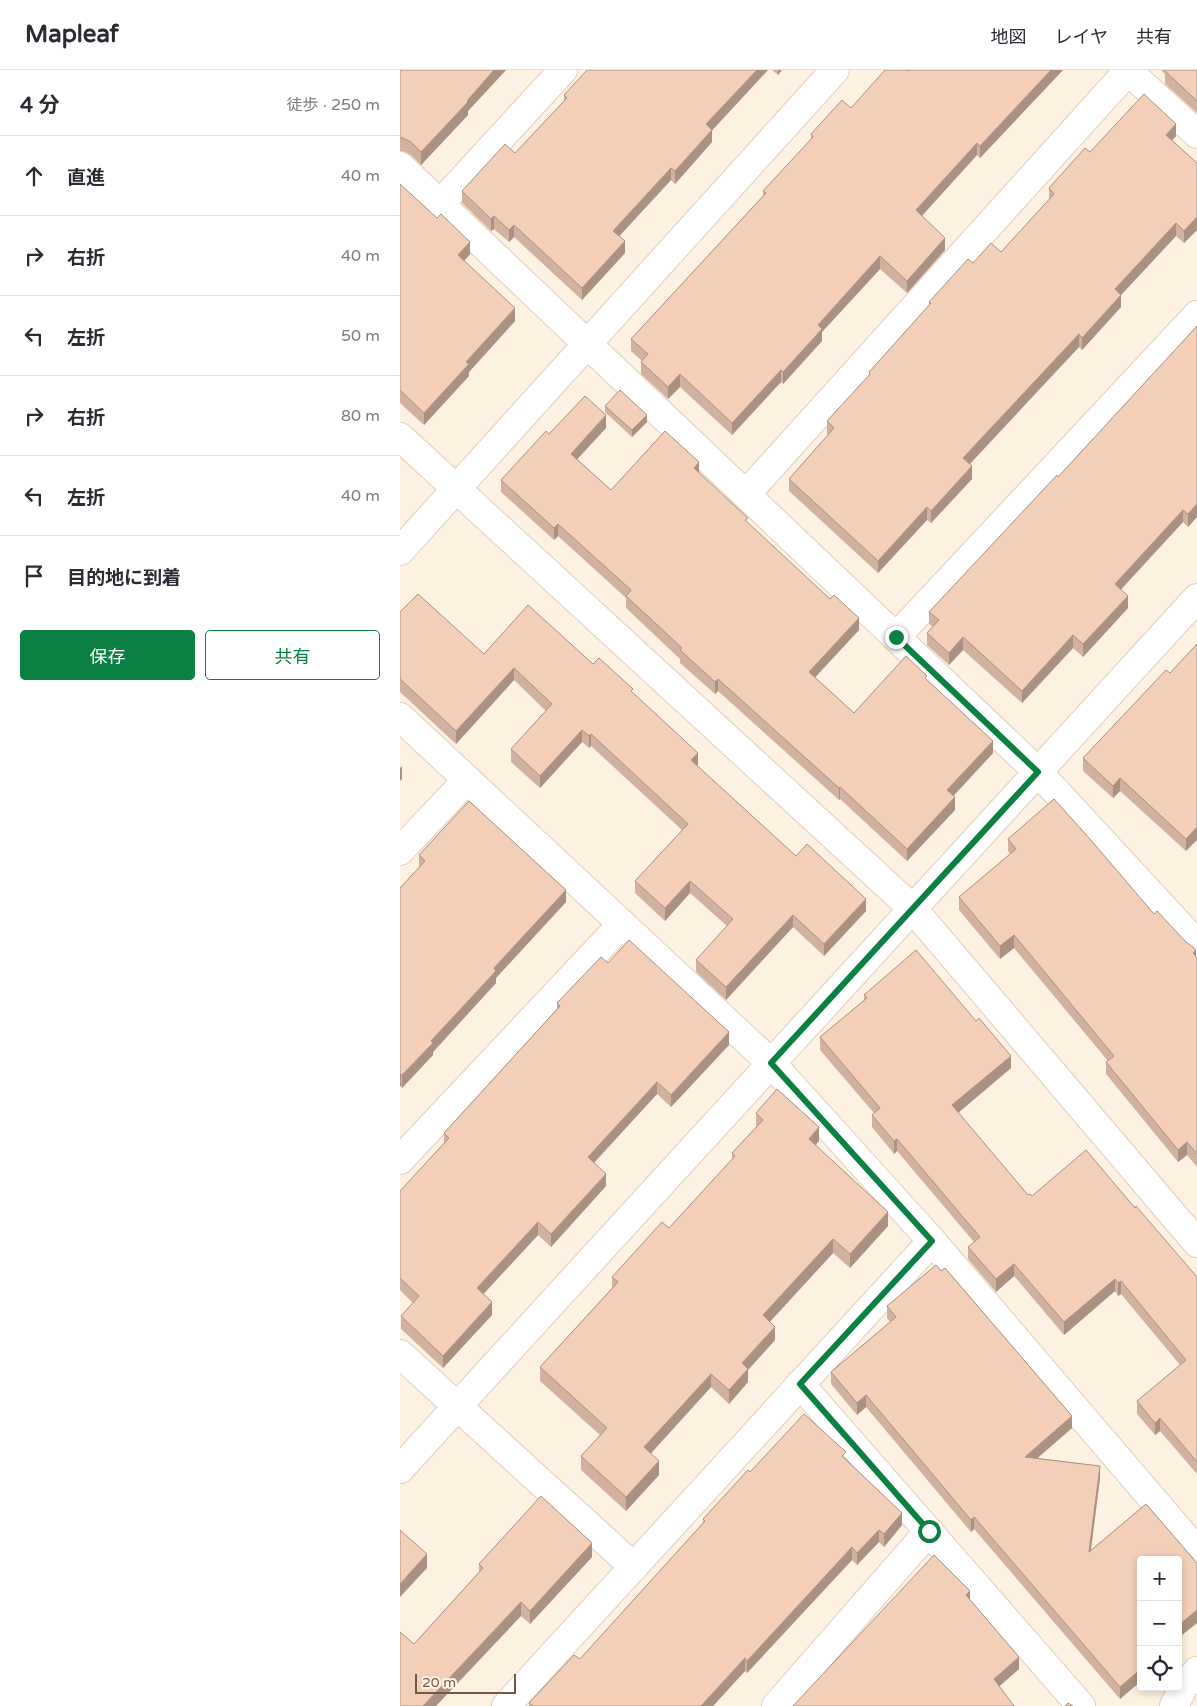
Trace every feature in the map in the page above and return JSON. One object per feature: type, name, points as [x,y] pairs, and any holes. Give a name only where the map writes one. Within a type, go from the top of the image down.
[{"type":"street","points":[[440,204],[563,70]]},
{"type":"street","points":[[400,551],[835,70]]},
{"type":"street","points":[[746,494],[1128,71],[1197,134]]},
{"type":"street","points":[[400,166],[1038,772],[1193,931]]},
{"type":"street","points":[[896,637],[1197,315]]},
{"type":"street","points":[[400,437],[913,909],[1197,1243]]},
{"type":"street","points":[[400,1469],[1197,598]]},
{"type":"street","points":[[400,717],[771,1063],[932,1241],[1197,1551]]},
{"type":"street","points":[[400,851],[467,780]]},
{"type":"street","points":[[400,1160],[622,924]]},
{"type":"street","points":[[506,1706],[932,1241]]},
{"type":"street","points":[[400,1354],[634,1567]]},
{"type":"street","points":[[800,1384],[1081,1706]]},
{"type":"street","points":[[776,1706],[929,1531]]},
{"type":"street","points":[[1174,1706],[1183,1688],[1197,1671]]},
{"type":"building","points":[[400,70],[494,70],[468,102],[421,152],[411,142],[400,138]]},
{"type":"building","points":[[587,70],[757,70],[706,124],[712,130],[675,171],[671,168],[613,231],[625,241],[582,288],[514,225],[509,230],[494,216],[491,219],[462,191],[505,144],[515,153],[567,98],[564,95]]},
{"type":"building","points":[[885,70],[1051,70],[980,146],[977,143],[916,210],[945,238],[907,281],[880,256],[818,325],[822,329],[783,372],[781,370],[732,423],[680,374],[668,387],[641,362],[648,354],[631,339],[766,193],[763,191],[813,137],[811,134],[842,100],[851,108]]},
{"type":"building","points":[[1197,70],[1197,101],[1165,71]]},
{"type":"building","points":[[1144,94],[1176,124],[1166,135],[1197,163],[1197,217],[1184,231],[1176,223],[1115,289],[1121,295],[1082,338],[1079,334],[963,458],[972,466],[931,511],[927,507],[878,561],[789,479],[834,428],[827,421],[870,374],[869,372],[968,259],[973,263],[991,243],[1001,252],[1054,194],[1049,188],[1085,148],[1090,152]]},
{"type":"building","points":[[400,184],[437,218],[441,214],[470,242],[458,255],[515,308],[466,362],[469,364],[424,413],[400,390]]},
{"type":"building","points":[[1197,326],[1197,504],[1188,514],[1183,510],[1115,584],[1128,596],[1083,644],[1073,635],[1022,691],[963,637],[949,653],[927,633],[939,620],[929,612],[1057,475],[1058,477]]},
{"type":"building","points":[[620,390],[647,415],[632,430],[605,406]]},
{"type":"building","points":[[585,396],[606,415],[571,454],[611,490],[665,431],[699,462],[694,468],[748,518],[745,520],[830,599],[834,595],[859,618],[809,672],[854,713],[906,656],[927,676],[925,678],[993,741],[947,790],[955,797],[907,849],[718,679],[715,682],[680,650],[682,648],[626,596],[631,590],[558,524],[554,528],[501,480],[546,431],[549,434]]},
{"type":"building","points":[[418,594],[484,654],[528,605],[593,664],[599,658],[633,689],[631,691],[698,753],[691,760],[796,856],[807,844],[866,899],[824,944],[793,915],[726,987],[696,960],[733,919],[690,881],[665,908],[635,881],[688,824],[591,734],[589,736],[582,730],[540,776],[511,749],[552,704],[514,668],[456,731],[400,679],[400,612]]},
{"type":"building","points":[[1197,644],[1197,827],[1186,839],[1120,778],[1113,786],[1083,758],[1166,670],[1170,673]]},
{"type":"building","points":[[1054,799],[1154,914],[1157,911],[1196,950],[1193,953],[1197,958],[1197,1154],[1187,1142],[1178,1150],[1106,1062],[1114,1056],[1014,935],[1000,946],[959,897],[1016,849],[1008,839]]},
{"type":"building","points":[[469,801],[566,890],[494,968],[496,971],[431,1041],[433,1043],[402,1075],[400,1074],[400,888],[425,861],[419,855]]},
{"type":"building","points":[[629,940],[729,1032],[671,1095],[657,1082],[588,1157],[606,1174],[551,1234],[538,1222],[477,1288],[492,1302],[443,1356],[401,1316],[419,1296],[400,1278],[400,1191],[449,1138],[444,1133],[560,1006],[557,1003],[601,957],[608,963]]},
{"type":"building","points":[[916,950],[976,1021],[979,1018],[1011,1056],[952,1105],[1028,1195],[1032,1196],[1086,1150],[1197,1277],[1197,1462],[1160,1418],[1155,1423],[1137,1401],[1186,1360],[1121,1281],[1118,1283],[1115,1279],[1064,1322],[1014,1264],[996,1279],[968,1247],[980,1237],[897,1139],[894,1141],[872,1115],[880,1108],[820,1037],[867,998],[864,995]]},
{"type":"building","points":[[777,1089],[819,1127],[809,1139],[888,1212],[850,1254],[833,1239],[763,1315],[775,1327],[742,1363],[748,1369],[729,1390],[711,1374],[644,1447],[659,1461],[626,1497],[581,1456],[607,1428],[540,1367],[618,1282],[612,1277],[662,1222],[669,1228],[735,1156],[732,1153],[763,1120],[756,1113]]},
{"type":"building","points":[[936,1265],[941,1271],[945,1268],[1072,1416],[1025,1457],[1100,1466],[1089,1552],[1146,1504],[1197,1563],[1197,1610],[1182,1623],[1182,1556],[1137,1556],[1137,1672],[1120,1687],[974,1517],[971,1520],[866,1395],[857,1403],[831,1372],[896,1317],[887,1306]]},
{"type":"building","points":[[804,1414],[846,1452],[842,1456],[902,1513],[884,1534],[879,1530],[857,1553],[852,1547],[747,1661],[745,1658],[701,1706],[533,1706],[529,1703],[574,1655],[580,1659],[705,1521],[703,1519],[748,1470],[750,1472]]},
{"type":"building","points":[[541,1496],[592,1543],[530,1611],[521,1602],[423,1706],[400,1706],[400,1632],[414,1644],[483,1568],[479,1564]]},
{"type":"building","points":[[400,1530],[427,1554],[400,1584]]},
{"type":"building","points":[[934,1555],[970,1591],[966,1595],[1019,1657],[994,1679],[1014,1706],[793,1706]]},
{"type":"route","points":[[896,637],[1038,772],[771,1063],[932,1241],[800,1384],[929,1531]]}]
